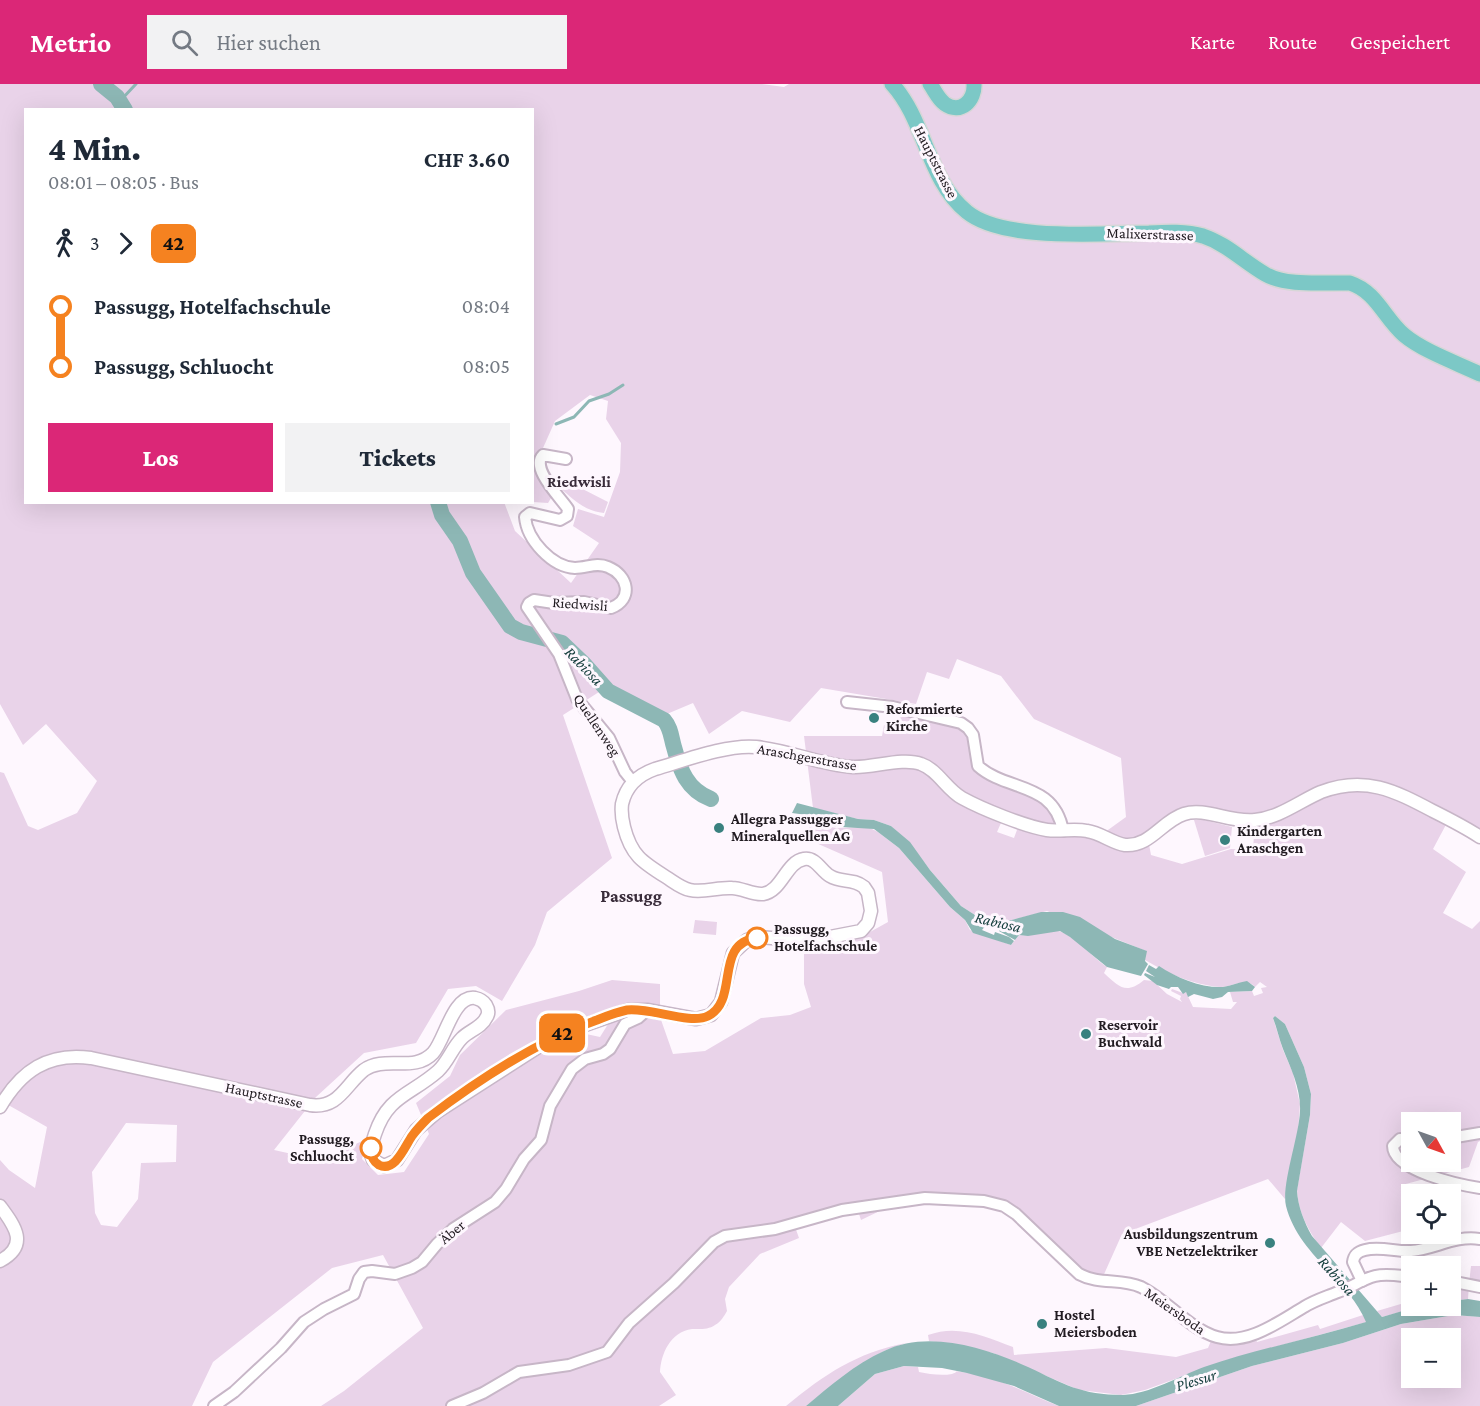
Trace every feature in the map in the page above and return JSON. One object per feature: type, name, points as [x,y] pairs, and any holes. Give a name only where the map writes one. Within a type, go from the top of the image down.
[{"type":"main road","name":"Hauptstrasse","points":[[892,84],[908,106],[936,169],[951,195],[970,214],[993,226]]},
{"type":"main road","points":[[930,84],[944,103],[958,108],[971,99],[974,84]]},
{"type":"main road","name":"Malixerstrasse","points":[[993,226],[1012,231],[1030,232],[1177,232],[1203,236],[1223,245],[1267,275],[1282,280],[1338,282],[1359,286],[1373,297],[1405,336],[1480,374]]},
{"type":"street","name":"Riedwisli","points":[[527,606],[534,600],[554,603],[584,602],[611,608],[626,594],[627,587],[621,576],[607,566],[569,567],[547,556],[533,538],[525,521],[526,515],[531,513],[560,520],[567,516],[568,509],[538,465],[543,455],[566,459]]},
{"type":"street","name":"Quellenweg","points":[[527,606],[555,647],[577,699],[609,738],[633,782]]},
{"type":"street","points":[[847,702],[893,707],[964,724],[973,735],[978,766],[989,774],[1042,797],[1058,813],[1063,831]]},
{"type":"street","name":"Araschgerstrasse","points":[[633,782],[643,774],[662,767],[732,748],[767,748],[850,766],[869,767],[914,762],[930,768],[952,791],[971,803],[1039,828],[1087,831],[1118,843],[1133,845],[1148,839],[1171,820],[1186,813],[1203,813],[1242,821],[1261,819],[1329,789],[1364,784],[1391,790],[1480,837]]},
{"type":"street","name":"Hauptstrasse","points":[[0,1107],[14,1086],[28,1072],[50,1061],[74,1057],[91,1058],[310,1105],[325,1105],[336,1100],[369,1067],[383,1063],[417,1062],[427,1058],[438,1046],[460,1004],[467,999],[479,999],[486,1004],[488,1010],[485,1021],[462,1037],[439,1070],[397,1099],[384,1113],[371,1153],[377,1164],[388,1166],[397,1160],[416,1130],[428,1118],[539,1045],[567,1031],[618,1012],[647,1010],[696,1019],[711,1015],[722,1002],[733,952],[743,942],[758,938],[815,941],[861,930],[870,917],[866,890],[858,882],[832,878],[808,858],[798,861],[775,886],[763,894],[733,888],[700,891],[683,887],[643,862],[628,844],[622,819],[622,807],[625,795],[633,782]]},
{"type":"street","name":"Äber","points":[[214,1406],[234,1392],[281,1348],[304,1322],[354,1294],[364,1272],[395,1274],[412,1268],[424,1260],[450,1232],[495,1202],[506,1189],[524,1159],[541,1140],[550,1106],[569,1072],[585,1059],[603,1054],[610,1049],[625,1024],[638,1018],[647,1010]]},
{"type":"street","points":[[1461,1136],[1480,1133]]},
{"type":"street","points":[[1401,1139],[1393,1146],[1394,1154],[1401,1162]]},
{"type":"street","points":[[1424,1172],[1452,1183],[1480,1188]]},
{"type":"street","name":"Meiersboda","points":[[452,1406],[483,1393],[519,1372],[569,1365],[607,1352],[629,1323],[674,1283],[714,1242],[725,1236],[775,1229],[842,1210],[910,1200],[930,1198],[976,1200],[996,1204],[1016,1214],[1074,1270],[1092,1280],[1125,1282],[1138,1286],[1205,1332],[1226,1339],[1254,1334],[1326,1296],[1360,1282],[1381,1275],[1401,1276]]},
{"type":"street","points":[[0,1206],[13,1223],[17,1236],[13,1250],[0,1260]]},
{"type":"street","points":[[1360,1282],[1353,1262],[1355,1255],[1361,1251],[1383,1249],[1409,1251],[1455,1239],[1480,1239]]},
{"type":"street","points":[[1461,1283],[1480,1287]]},
{"type":"shaded area","points":[[0,84],[762,84],[784,87],[789,84],[1480,84],[1480,837],[1449,819],[1433,849],[1466,872],[1443,913],[1472,929],[1480,921],[1480,1141],[1469,1167],[1461,1169],[1461,1112],[1401,1112],[1401,1172],[1450,1172],[1401,1184],[1401,1232],[1365,1241],[1341,1222],[1321,1248],[1312,1234],[1304,1220],[1297,1190],[1310,1115],[1311,1094],[1304,1067],[1285,1024],[1275,1016],[1273,1018],[1293,1073],[1300,1104],[1298,1133],[1285,1199],[1268,1179],[1122,1234],[1101,1281],[1092,1280],[1011,1210],[930,1198],[888,1207],[861,1220],[857,1208],[794,1224],[799,1238],[760,1254],[729,1287],[725,1299],[727,1311],[719,1322],[709,1328],[684,1331],[672,1339],[662,1358],[660,1372],[676,1395],[659,1406],[321,1406],[344,1391],[423,1328],[383,1255],[332,1268],[213,1362],[192,1406],[0,1406],[0,1160],[9,1170],[35,1188],[47,1127],[3,1102],[0,1107],[0,772],[4,773],[28,826],[38,830],[77,813],[97,781],[46,724],[23,745],[0,704]],"holes":[[[957,659],[1001,676],[1034,719],[1121,758],[1126,817],[1101,835],[1063,831],[1042,797],[976,762],[966,726],[905,716],[893,720],[892,726],[884,725],[882,736],[804,736],[813,808],[858,819],[874,820],[891,826],[915,850],[961,906],[975,915],[1008,921],[1047,911],[1146,951],[1145,960],[1181,978],[1220,987],[1243,982],[1255,987],[1260,982],[1267,987],[1261,988],[1263,993],[1254,996],[1252,991],[1230,992],[1233,1002],[1237,1002],[1231,1009],[1193,1007],[1186,992],[1172,989],[1171,991],[1181,996],[1182,1002],[1167,994],[1153,981],[1144,980],[1138,985],[1127,988],[1119,985],[1104,973],[1107,967],[1075,941],[1058,931],[1019,935],[1011,945],[970,930],[965,920],[950,907],[899,848],[878,832],[868,827],[826,826],[817,817],[811,815],[807,839],[882,872],[888,922],[861,937],[804,946],[804,984],[811,1007],[790,1015],[761,1018],[705,1051],[673,1054],[660,1017],[660,984],[612,980],[506,1010],[460,1055],[450,1076],[416,1103],[429,1134],[404,1172],[378,1175],[362,1159],[367,1139],[319,1160],[274,1150],[316,1097],[364,1053],[416,1043],[448,989],[476,986],[502,1001],[535,945],[547,912],[612,858],[563,715],[599,692],[655,719],[693,703],[709,734],[742,711],[790,722],[821,688],[916,704],[927,672],[949,679]],[[1198,812],[1255,820],[1253,850],[1231,849],[1182,864],[1151,855],[1148,839]],[[1004,816],[1020,822],[1014,838],[997,832]],[[610,1021],[600,1037],[577,1032]],[[126,1123],[177,1125],[176,1162],[141,1163],[138,1199],[117,1227],[101,1225],[95,1213],[92,1172]]]},
{"type":"shaded area","points":[[534,468],[553,495],[548,503],[534,502]]},
{"type":"shaded area","points":[[565,480],[608,502],[604,513],[585,507],[570,497],[560,488]]},
{"type":"shaded area","name":"Kindergarten Araschgen","points":[[1194,820],[1204,820],[1232,827],[1230,848],[1205,856]]},
{"type":"shaded area","points":[[695,920],[717,922],[716,935],[693,933]]},
{"type":"shaded area","points":[[1471,1266],[1480,1266],[1480,1287],[1469,1284]]},
{"type":"shaded area","points":[[1461,1283],[1469,1284],[1468,1299],[1461,1300]]},
{"type":"shaded area","points":[[1401,1304],[1401,1312],[1382,1317],[1377,1311]]},
{"type":"shaded area","points":[[1363,1315],[1367,1322],[1227,1360],[1145,1390],[1121,1395],[1079,1390],[993,1353],[929,1341],[928,1335],[950,1331],[971,1333],[1013,1347],[1014,1355],[1106,1348],[1176,1357],[1208,1348],[1213,1336],[1254,1334],[1257,1342],[1318,1325],[1320,1329]]},
{"type":"shaded area","points":[[1448,1316],[1480,1317],[1480,1406],[1136,1406],[1252,1366],[1343,1343],[1401,1324]]},
{"type":"shaded area","points":[[906,1343],[884,1351],[856,1367],[806,1406],[786,1406],[842,1366],[888,1347]]},
{"type":"shaded area","points":[[904,1366],[918,1367],[919,1372],[931,1374],[948,1375],[957,1372],[985,1377],[1059,1406],[838,1406],[875,1374]]},
{"type":"water","points":[[797,803],[891,826],[910,842],[930,870],[961,906],[975,915],[1008,921],[1041,912],[1063,912],[1080,917],[1115,939],[1147,951],[1145,961],[1148,964],[1141,976],[1107,967],[1060,931],[1028,936],[1019,935],[1015,940],[999,931],[1000,929],[1016,935],[1017,933],[996,925],[987,924],[982,930],[994,935],[995,932],[1009,937],[1014,941],[1011,945],[973,933],[965,920],[950,907],[899,848],[874,829],[826,826],[814,816],[792,813]]},
{"type":"water","points":[[1149,965],[1156,969],[1159,966],[1181,978],[1206,986],[1223,987],[1247,981],[1255,987],[1252,991],[1228,992],[1222,997],[1213,999],[1194,994],[1188,997],[1186,992],[1183,994],[1178,987],[1169,989],[1157,985],[1144,975],[1145,973],[1155,977],[1146,971]]},
{"type":"water","name":"Plessur","points":[[1275,1016],[1285,1024],[1304,1067],[1311,1094],[1310,1115],[1297,1191],[1302,1214],[1312,1236],[1382,1317],[1401,1311],[1401,1316],[1448,1316],[1401,1324],[1343,1343],[1252,1366],[1136,1406],[1059,1406],[1014,1386],[967,1373],[942,1368],[904,1366],[875,1374],[838,1406],[806,1406],[843,1376],[873,1356],[901,1345],[919,1342],[938,1341],[976,1348],[1012,1360],[1084,1391],[1123,1395],[1154,1388],[1204,1367],[1366,1322],[1348,1292],[1301,1238],[1286,1206],[1286,1186],[1299,1122],[1300,1103],[1295,1079],[1273,1018]]},
{"type":"water","points":[[1461,1300],[1480,1301],[1480,1317],[1461,1316]]},
{"type":"waterway","name":"Rabiosa","points":[[101,84],[117,97],[124,108]]},
{"type":"waterway","points":[[120,101],[136,84]]},
{"type":"waterway","points":[[556,424],[574,417],[589,401],[609,394],[623,385]]},
{"type":"waterway","name":"Rabiosa","points":[[439,504],[442,515],[460,541],[473,573],[510,626],[521,632],[562,643],[608,691],[664,720],[669,729],[679,764],[690,785],[711,799]]},
{"type":"bus line","name":"42","points":[[371,1148],[371,1157],[377,1164],[388,1166],[393,1164],[416,1130],[428,1118],[539,1045],[567,1031],[628,1010],[647,1010],[696,1019],[711,1015],[722,1002],[733,952],[743,942],[757,938]]},
{"type":"place","name":"Reformierte Kirche","points":[[874,718]]},
{"type":"place","name":"Allegra Passugger Mineralquellen AG","points":[[719,828]]},
{"type":"place","name":"Kindergarten Araschgen","points":[[1225,840]]},
{"type":"place","name":"Passugg, Hotelfachschule","points":[[757,938]]},
{"type":"place","name":"Reservoir Buchwald","points":[[1086,1034]]},
{"type":"place","name":"Passugg, Schluocht","points":[[371,1148]]},
{"type":"place","name":"Ausbildungszentrum VBE Netzelektriker","points":[[1270,1243]]},
{"type":"place","name":"Hostel Meiersboden","points":[[1042,1324]]},
{"type":"district","name":"Riedwisli","points":[[579,481]]},
{"type":"district","name":"Passugg","points":[[631,896]]}]
